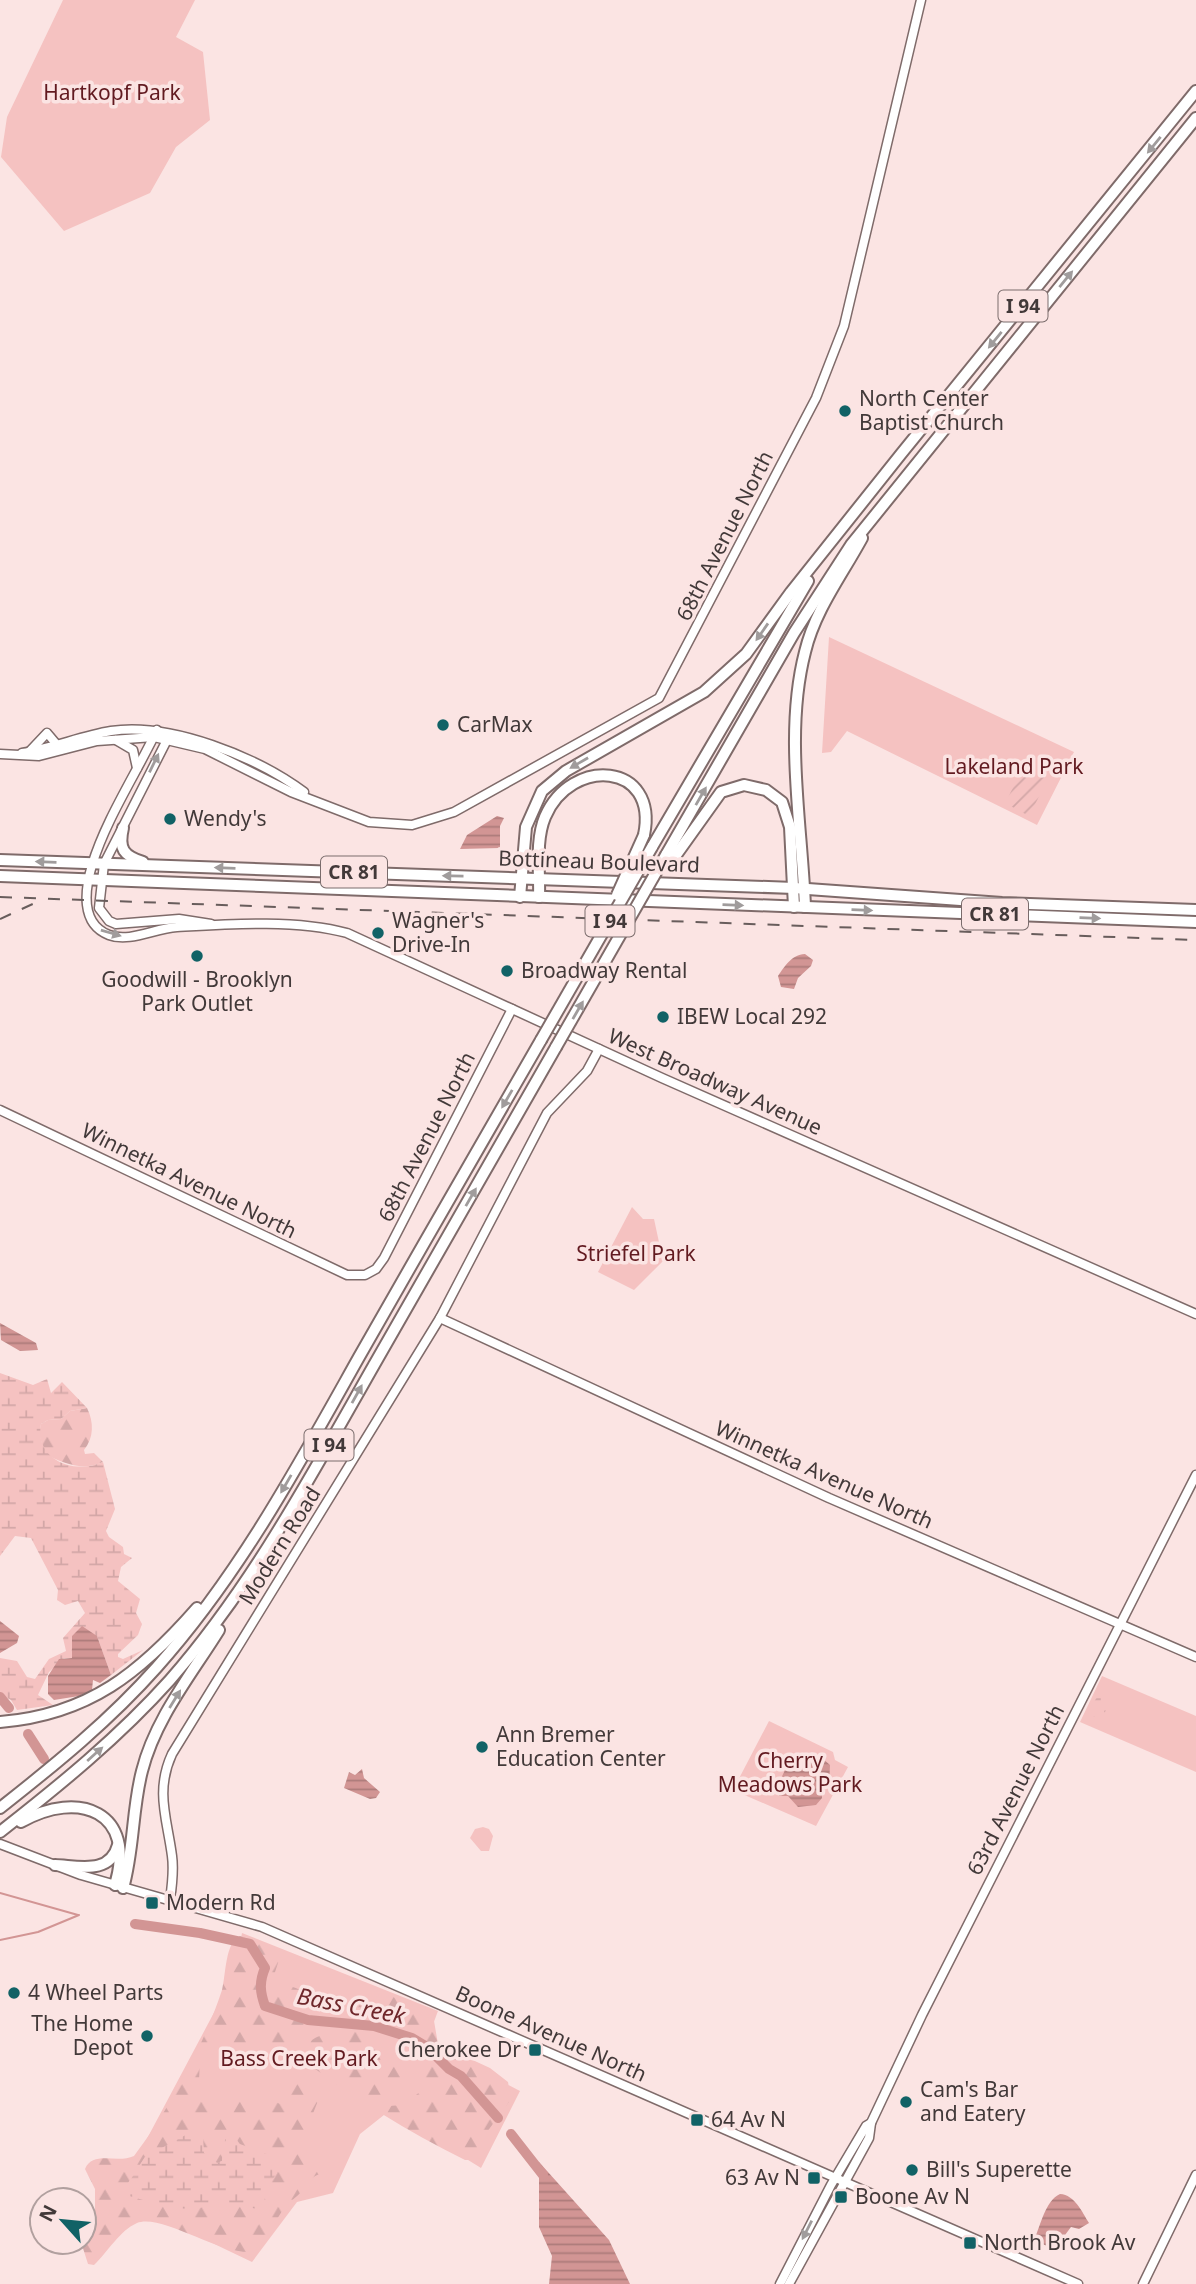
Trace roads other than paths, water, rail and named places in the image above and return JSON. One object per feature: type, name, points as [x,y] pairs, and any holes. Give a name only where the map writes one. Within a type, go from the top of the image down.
[{"type":"highway","name":"I 94","points":[[0,1808],[66,1757],[120,1706],[166,1657],[227,1579],[279,1497],[777,632],[849,520],[1196,91]]},
{"type":"highway","name":"I 94","points":[[0,1833],[93,1756],[160,1691],[225,1611],[280,1528],[556,1047],[668,859],[812,604],[883,502],[1196,118]]},
{"type":"highway","points":[[799,907],[802,865],[797,705],[805,650],[815,623],[883,502]]},
{"type":"highway","points":[[520,897],[528,818],[542,791],[559,775],[691,700],[728,672],[746,654],[849,520]]},
{"type":"highway","points":[[539,897],[540,839],[544,819],[562,792],[583,778],[610,775],[630,785],[644,804],[644,835],[567,995]]},
{"type":"highway","points":[[668,859],[721,792],[737,786],[757,787],[777,797],[785,808],[799,889]]},
{"type":"highway","points":[[123,828],[120,847],[123,852],[153,865]]},
{"type":"highway","name":"Bottineau Boulevard","points":[[0,860],[521,877],[799,889],[1025,905],[1196,909]]},
{"type":"highway","name":"Bottineau Boulevard","points":[[0,876],[1196,922]]},
{"type":"highway","points":[[119,1886],[128,1869],[139,1780],[152,1740],[280,1528]]},
{"type":"highway","points":[[0,1722],[63,1711],[116,1685],[147,1659],[227,1579]]},
{"type":"highway","points":[[0,1833],[35,1814],[67,1805],[96,1814],[110,1826],[118,1839],[121,1860],[119,1886]]},
{"type":"highway","points":[[55,1865],[103,1866],[116,1853],[118,1839]]},
{"type":"street","name":"68th Avenue North","points":[[169,736],[215,746],[292,783],[309,796],[352,817],[388,825],[412,825],[454,812],[659,698],[670,682],[827,375],[844,326],[921,0]]},
{"type":"street","points":[[10,755],[39,753],[111,731],[169,736]]},
{"type":"street","points":[[29,752],[47,733],[58,746]]},
{"type":"street","points":[[0,754],[39,753],[155,734]]},
{"type":"street","name":"West Broadway Avenue","points":[[155,734],[98,863],[88,915],[92,922],[110,935],[131,936],[211,925]]},
{"type":"street","name":"West Broadway Avenue","points":[[98,863],[123,828],[169,736]]},
{"type":"street","points":[[113,739],[125,743],[133,750],[136,772]]},
{"type":"street","name":"West Broadway Avenue","points":[[95,879],[99,908],[109,921],[124,924],[179,919],[211,925],[314,928],[347,933],[599,1049],[1196,1314]]},
{"type":"street","name":"68th Avenue North","points":[[365,1275],[376,1269],[384,1258],[512,1009]]},
{"type":"street","name":"Modern Road","points":[[170,1900],[173,1858],[161,1798],[166,1767],[440,1318],[547,1113],[587,1071],[599,1049]]},
{"type":"street","name":"Winnetka Avenue North","points":[[0,1110],[341,1273],[353,1277],[365,1275]]},
{"type":"street","name":"Winnetka Avenue North","points":[[440,1318],[829,1498],[1196,1657]]},
{"type":"street","name":"63rd Avenue North","points":[[780,2284],[839,2179],[869,2138],[871,2123],[1196,1475]]},
{"type":"street","name":"Boone Avenue North","points":[[4,1846],[119,1886],[275,1933],[1078,2284]]},
{"type":"street","points":[[1143,2284],[1196,2175]]},
{"type":"street","name":"63rd Avenue North","points":[[789,2284],[839,2179]]},
{"type":"waterway","points":[[0,1697],[9,1708]]},
{"type":"waterway","points":[[28,1734],[44,1759]]},
{"type":"waterway","name":"Bass Creek","points":[[0,1893],[78,1915]]},
{"type":"waterway","points":[[0,1940],[38,1932],[79,1915]]},
{"type":"waterway","name":"Bass Creek","points":[[135,1924],[200,1933],[250,1944],[265,1968],[261,1987],[265,2006],[308,2020],[374,2026],[412,2038],[461,2076],[498,2118]]},
{"type":"waterway","name":"Bass Creek","points":[[511,2134],[543,2175]]},
{"type":"railway","points":[[0,897],[1196,940]]},
{"type":"railway","points":[[0,919],[37,902]]},
{"type":"place","name":"North Center Baptist Church","points":[[845,411]]},
{"type":"place","name":"CarMax","points":[[443,725]]},
{"type":"place","name":"Wendy's","points":[[170,819]]},
{"type":"place","name":"Wagner's Drive-In","points":[[378,933]]},
{"type":"place","name":"Goodwill - Brooklyn Park Outlet","points":[[197,956]]},
{"type":"place","name":"Broadway Rental","points":[[507,971]]},
{"type":"place","name":"IBEW Local 292","points":[[663,1017]]},
{"type":"place","name":"Ann Bremer Education Center","points":[[482,1747]]},
{"type":"place","name":"Modern Rd","points":[[152,1903]]},
{"type":"place","name":"4 Wheel Parts","points":[[14,1993]]},
{"type":"place","name":"The Home Depot","points":[[147,2036]]},
{"type":"place","name":"Cherokee Dr","points":[[535,2050]]},
{"type":"place","name":"Cam's Bar and Eatery","points":[[906,2102]]},
{"type":"place","name":"64 Av N","points":[[697,2120]]},
{"type":"place","name":"Bill's Superette","points":[[912,2170]]},
{"type":"place","name":"63 Av N","points":[[814,2178]]},
{"type":"place","name":"Boone Av N","points":[[841,2197]]},
{"type":"place","name":"North Brook Av","points":[[970,2243]]},
{"type":"park label","name":"Hartkopf Park","points":[[112,93]]},
{"type":"park label","name":"Lakeland Park","points":[[1014,767]]},
{"type":"park label","name":"Striefel Park","points":[[636,1254]]},
{"type":"park label","name":"Cherry Meadows Park","points":[[790,1773]]},
{"type":"park label","name":"Bass Creek Park","points":[[299,2059]]}]
